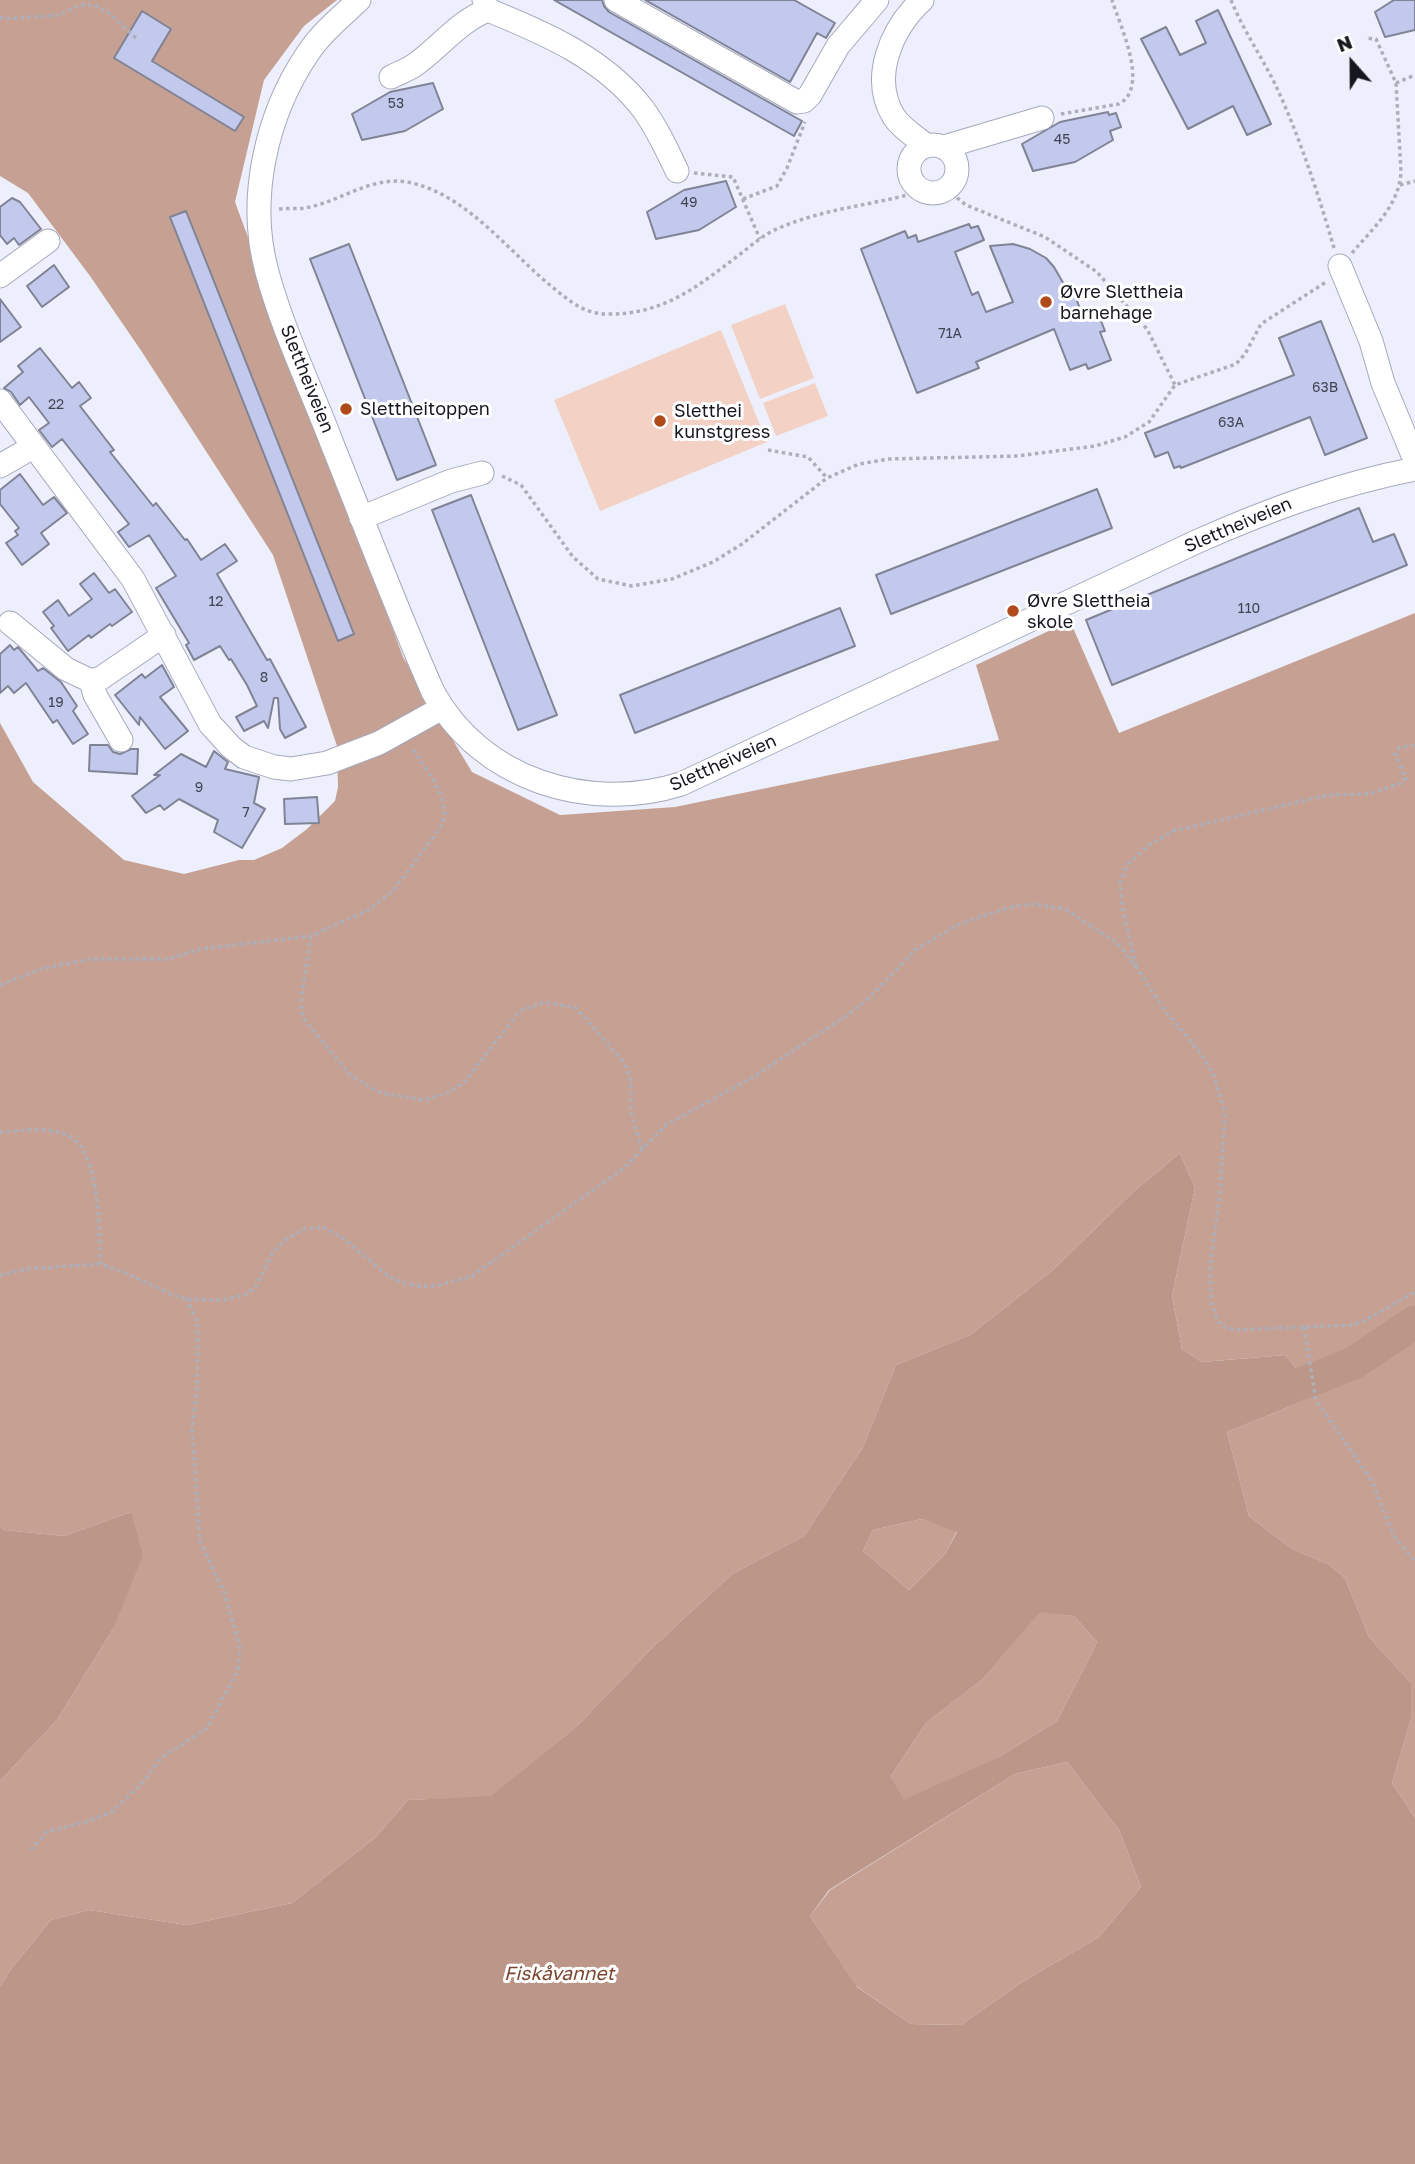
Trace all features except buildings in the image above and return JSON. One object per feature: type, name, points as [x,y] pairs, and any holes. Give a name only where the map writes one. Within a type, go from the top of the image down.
[{"type":"street","name":"Slettheiveien","points":[[359,0],[309,52],[278,107],[265,159],[260,208],[266,270],[361,518],[409,637],[442,708],[466,737],[484,750],[506,765],[553,787],[612,795],[658,791],[681,784],[1041,614],[1272,509],[1375,477],[1415,469]]},
{"type":"street","points":[[616,0],[797,103],[804,102],[819,82],[838,46],[877,0]]},
{"type":"street","points":[[922,0],[893,38],[887,53],[884,89],[895,118],[935,147],[951,152],[957,167],[953,183],[946,189],[930,193],[922,191],[911,179],[910,162],[920,149],[935,147],[1053,116]]},
{"type":"street","points":[[391,77],[413,66],[486,5],[565,44],[610,76],[642,108],[654,125],[677,171]]},
{"type":"street","points":[[0,276],[48,242]]},
{"type":"street","points":[[1340,267],[1415,460]]},
{"type":"street","points":[[0,401],[133,579],[209,724],[244,757],[274,767],[291,769],[344,758],[401,732],[442,708]]},
{"type":"street","points":[[0,466],[33,447]]},
{"type":"street","points":[[361,518],[451,481],[482,473]]},
{"type":"street","points":[[10,623],[66,668],[91,681],[101,678],[164,635]]},
{"type":"street","points":[[91,681],[95,695],[121,740]]},
{"type":"path","points":[[1053,116],[1119,104],[1127,100],[1132,90],[1133,73],[1112,0]]},
{"type":"path","points":[[1231,0],[1275,84],[1297,137],[1340,267]]},
{"type":"path","points":[[0,17],[4,19],[59,15],[80,5],[94,5],[109,13],[136,38]]},
{"type":"path","points":[[482,473],[507,477],[521,485],[573,556],[591,574],[606,582],[632,586],[672,579],[713,562],[743,544],[827,478],[859,464],[877,460],[1017,456],[1106,444],[1125,437],[1149,422],[1175,385],[1236,363],[1245,354],[1261,324],[1326,281],[1377,225],[1395,200],[1400,185],[1396,83],[1376,39],[1365,38]]},
{"type":"path","points":[[1396,83],[1415,75]]},
{"type":"path","points":[[743,199],[777,186],[787,168],[804,123],[804,102]]},
{"type":"path","points":[[677,171],[733,177],[760,239]]},
{"type":"path","points":[[260,208],[305,208],[389,181],[416,184],[465,209],[530,271],[574,304],[587,312],[608,314],[642,311],[681,298],[778,228],[814,215],[922,191]]},
{"type":"path","points":[[1400,185],[1415,181]]},
{"type":"path","points":[[946,189],[966,205],[1045,237],[1097,272],[1147,329],[1175,385]]},
{"type":"path","points":[[768,450],[807,457],[827,478]]},
{"type":"path","points":[[0,985],[41,969],[91,959],[168,959],[200,949],[311,936],[370,909],[394,890],[442,825],[445,813],[434,781],[401,732]]},
{"type":"path","points":[[1137,968],[1123,909],[1120,883],[1128,864],[1149,845],[1173,831],[1328,795],[1368,794],[1401,783],[1406,778],[1395,754],[1399,748],[1415,745]]},
{"type":"path","points":[[0,1275],[27,1269],[100,1264],[187,1299],[224,1300],[247,1294],[256,1286],[273,1252],[285,1240],[304,1229],[323,1227],[344,1239],[387,1275],[401,1282],[416,1286],[435,1286],[472,1276],[624,1168],[666,1125],[743,1083],[849,1014],[869,998],[915,950],[954,927],[974,919],[1016,906],[1034,904],[1065,909],[1117,943],[1163,1008],[1202,1055],[1214,1076],[1221,1093],[1224,1113],[1220,1193],[1210,1267],[1213,1311],[1222,1326],[1235,1330],[1351,1325],[1364,1321],[1415,1292]]},
{"type":"path","points":[[311,936],[301,1000],[303,1018],[350,1075],[381,1093],[424,1100],[447,1093],[464,1082],[520,1011],[544,1002],[576,1008],[625,1064],[631,1081],[631,1114],[642,1149]]},
{"type":"path","points":[[0,1132],[44,1129],[72,1137],[84,1153],[94,1184],[100,1219],[100,1264]]},
{"type":"path","points":[[31,1850],[46,1832],[112,1812],[144,1782],[161,1758],[207,1728],[238,1670],[240,1647],[225,1592],[200,1541],[192,1428],[197,1391],[198,1340],[197,1322],[187,1299]]},
{"type":"path","points":[[1304,1327],[1316,1400],[1372,1481],[1393,1534],[1415,1562]]},
{"type":"shaded area","points":[[0,0],[337,0],[304,26],[264,80],[235,202],[403,657],[472,772],[560,815],[675,807],[999,740],[976,665],[1070,621],[1119,733],[1415,613],[1415,1818],[1392,1783],[1411,1719],[1411,1683],[1369,1637],[1345,1578],[1328,1564],[1292,1549],[1249,1516],[1227,1432],[1301,1402],[1302,1375],[1285,1355],[1202,1362],[1182,1349],[1172,1296],[1195,1188],[1180,1153],[1133,1192],[1054,1269],[970,1335],[896,1365],[863,1447],[804,1536],[732,1574],[652,1648],[576,1727],[491,1797],[408,1800],[376,1837],[292,1903],[187,1925],[89,1910],[51,1920],[11,1969],[0,1987],[0,1781],[57,1720],[113,1629],[131,1512],[64,1536],[5,1530],[0,1527],[0,723],[33,782],[124,860],[184,874],[239,860],[254,860],[282,848],[307,829],[335,801],[338,787],[337,746],[273,555],[90,276],[28,193],[0,176]]},
{"type":"shaded area","points":[[785,304],[814,378],[760,399],[731,325]]},
{"type":"shaded area","name":"Sletthei kunstgress","points":[[721,330],[767,442],[600,511],[554,400]]},
{"type":"shaded area","points":[[815,383],[828,416],[776,436],[763,403]]},
{"type":"shaded area","points":[[922,1519],[957,1531],[945,1554],[909,1590],[863,1551],[873,1530]]},
{"type":"shaded area","points":[[1040,1611],[1074,1616],[1097,1642],[1057,1721],[1002,1755],[904,1801],[891,1776],[926,1723],[983,1679]]},
{"type":"shaded area","points":[[1067,1762],[1119,1830],[1141,1887],[1099,1937],[1019,1984],[961,2025],[911,2024],[856,1986],[810,1916],[830,1890],[1015,1774]]},
{"type":"water","name":"Fiskåvannet","points":[[1180,1153],[1195,1188],[1172,1296],[1182,1349],[1202,1362],[1285,1355],[1302,1375],[1301,1402],[1227,1432],[1249,1516],[1292,1549],[1328,1564],[1345,1578],[1369,1637],[1411,1683],[1411,1719],[1392,1783],[1415,1818],[1415,2164],[0,2164],[0,1987],[11,1969],[51,1920],[89,1910],[187,1925],[292,1903],[376,1837],[408,1800],[491,1796],[576,1727],[652,1648],[732,1574],[804,1536],[863,1447],[896,1365],[970,1335],[1054,1269],[1133,1192]],"holes":[[[922,1519],[957,1532],[945,1554],[909,1590],[863,1551],[873,1530]],[[1040,1612],[1074,1616],[1097,1642],[1057,1721],[1002,1755],[904,1800],[891,1776],[926,1723],[983,1679]],[[1067,1762],[1119,1830],[1141,1887],[1099,1937],[1019,1984],[961,2025],[911,2024],[857,1987],[810,1916],[829,1890],[1015,1774]]]},
{"type":"water","points":[[131,1512],[143,1555],[113,1629],[57,1720],[0,1781],[0,1527],[5,1530],[64,1536]]},
{"type":"waterway","points":[[1303,1383],[1354,1363],[1415,1322]]},
{"type":"place","name":"Øvre Slettheia barnehage","points":[[1046,302]]},
{"type":"place","name":"Slettheitoppen","points":[[346,409]]},
{"type":"place","name":"Sletthei kunstgress","points":[[660,421]]},
{"type":"place","name":"Øvre Slettheia skole","points":[[1013,611]]}]
